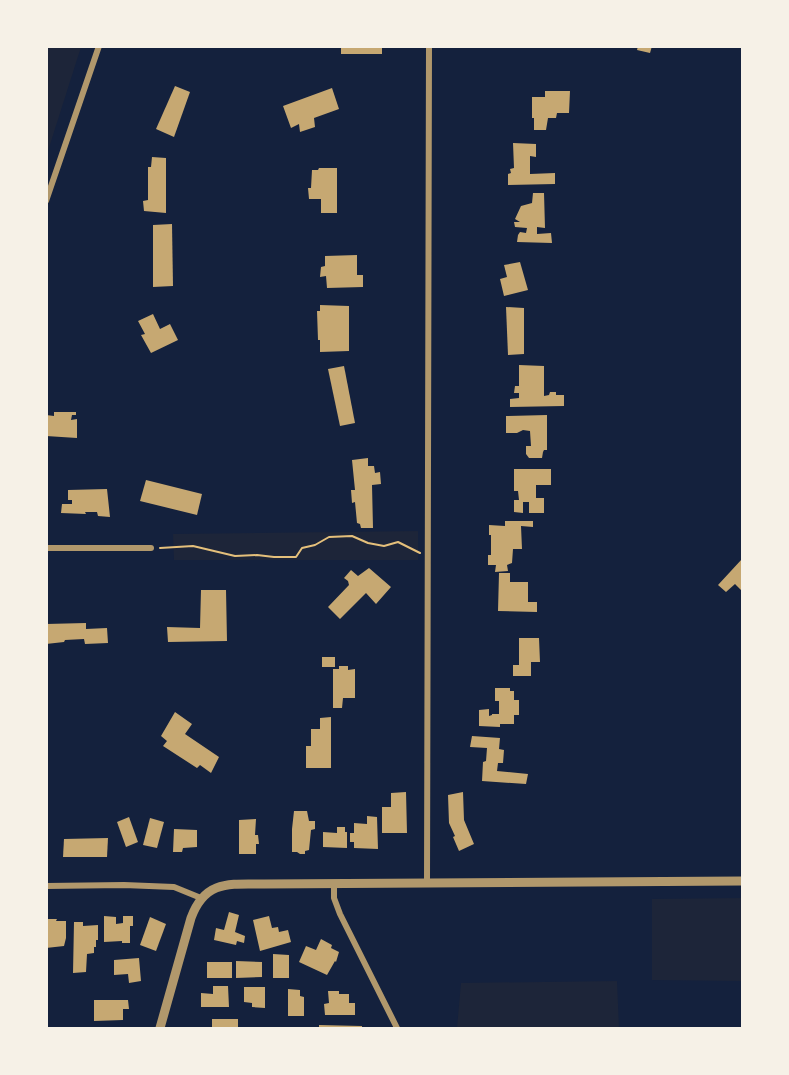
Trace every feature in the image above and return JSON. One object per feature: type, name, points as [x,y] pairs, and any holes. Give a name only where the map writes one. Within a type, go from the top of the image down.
[{"type":"street","points":[[46,201],[99,46]]},
{"type":"street","points":[[427,883],[429,46]]},
{"type":"street","points":[[46,548],[152,548]]},
{"type":"street","points":[[160,1029],[195,907],[201,898],[213,889],[242,884],[742,881]]},
{"type":"street","points":[[334,883],[334,898],[340,914],[397,1029]]},
{"type":"street","points":[[46,886],[174,887],[201,898]]},
{"type":"path","points":[[152,548],[193,546],[235,556],[296,557],[302,548],[315,545],[329,537],[352,536],[368,543],[384,546],[398,542],[427,556]]},
{"type":"shaded area","points":[[46,47],[81,47],[47,154]]},
{"type":"shaded area","points":[[418,531],[418,560],[174,560],[173,534]]},
{"type":"shaded area","points":[[742,898],[742,981],[652,980],[652,899]]},
{"type":"shaded area","points":[[617,981],[619,1028],[457,1028],[461,983]]},
{"type":"building","points":[[341,46],[382,46],[382,54],[341,54]]},
{"type":"building","points":[[638,46],[652,46],[650,53],[637,50]]},
{"type":"building","points":[[175,86],[190,92],[174,137],[156,129]]},
{"type":"building","points":[[332,88],[339,109],[314,118],[315,127],[300,132],[299,124],[291,128],[283,106]]},
{"type":"building","points":[[545,91],[570,91],[569,113],[557,113],[556,118],[548,118],[546,130],[534,130],[532,97],[545,97]]},
{"type":"building","points":[[513,143],[536,144],[536,157],[530,156],[530,174],[555,173],[555,184],[508,185],[508,174],[511,173],[510,169],[514,168]]},
{"type":"building","points":[[152,157],[166,158],[166,213],[144,211],[143,201],[148,200],[148,167],[151,167]]},
{"type":"building","points":[[337,168],[337,213],[321,213],[321,199],[309,199],[308,188],[311,188],[312,170]]},
{"type":"building","points":[[533,193],[544,193],[545,228],[537,227],[537,234],[551,233],[552,243],[517,242],[520,232],[526,233],[527,228],[515,227],[514,222],[520,222],[515,219],[521,206],[532,203]]},
{"type":"building","points":[[172,224],[173,286],[153,287],[153,225]]},
{"type":"building","points":[[357,255],[357,275],[363,275],[363,287],[327,288],[326,276],[320,277],[321,267],[325,266],[325,256]]},
{"type":"building","points":[[520,262],[528,290],[504,296],[500,279],[507,277],[504,265]]},
{"type":"building","points":[[320,305],[349,306],[349,351],[320,352],[317,311],[320,311]]},
{"type":"building","points":[[506,307],[524,308],[524,354],[508,355]]},
{"type":"building","points":[[153,314],[160,329],[170,324],[178,340],[151,353],[141,335],[145,334],[138,321]]},
{"type":"building","points":[[519,365],[544,366],[544,396],[549,395],[550,392],[564,395],[564,406],[510,407],[510,399],[519,398],[519,393],[514,393],[515,386],[519,386]]},
{"type":"building","points":[[344,366],[355,423],[340,426],[328,369]]},
{"type":"building","points":[[54,412],[76,412],[76,415],[72,415],[71,420],[77,419],[77,438],[46,436],[46,415],[54,416]]},
{"type":"building","points":[[547,415],[547,450],[544,450],[542,458],[529,458],[526,454],[526,446],[531,446],[530,431],[506,433],[506,416]]},
{"type":"building","points":[[368,458],[368,466],[374,466],[375,473],[380,472],[381,484],[372,485],[373,528],[361,528],[357,523],[355,502],[352,503],[351,490],[355,490],[352,460]]},
{"type":"building","points":[[514,469],[551,469],[551,485],[536,485],[536,498],[544,498],[544,513],[529,513],[529,502],[523,502],[523,513],[514,512],[514,500],[519,500],[518,491],[514,491]]},
{"type":"building","points":[[146,480],[202,494],[197,515],[140,501]]},
{"type":"building","points":[[107,489],[110,517],[98,516],[97,512],[61,513],[62,504],[72,504],[72,500],[68,500],[68,490]]},
{"type":"building","points":[[505,521],[533,521],[533,527],[521,526],[522,549],[513,549],[512,563],[507,565],[508,571],[495,572],[496,565],[488,565],[488,555],[491,555],[489,525],[505,526]]},
{"type":"building","points":[[742,559],[742,591],[735,584],[726,592],[718,585]]},
{"type":"building","points":[[369,568],[391,587],[376,604],[366,593],[340,619],[328,607],[349,585],[344,578],[351,570],[358,576]]},
{"type":"building","points":[[499,573],[510,573],[510,582],[528,582],[528,602],[537,602],[537,612],[498,611]]},
{"type":"building","points":[[201,590],[226,590],[227,641],[168,642],[167,627],[200,628]]},
{"type":"building","points":[[86,623],[86,629],[107,628],[108,643],[85,644],[84,639],[46,644],[46,624]]},
{"type":"building","points":[[519,638],[539,638],[540,662],[531,662],[531,676],[513,676],[513,665],[519,665]]},
{"type":"building","points":[[322,657],[335,657],[335,667],[322,667]]},
{"type":"building","points":[[339,666],[348,666],[348,670],[355,669],[355,698],[343,698],[342,708],[333,708],[333,669],[339,669]]},
{"type":"building","points":[[495,688],[510,688],[510,691],[514,691],[514,700],[519,700],[519,715],[514,715],[514,724],[500,724],[500,727],[479,726],[479,710],[489,709],[489,716],[499,714],[499,701],[495,701]]},
{"type":"building","points":[[175,712],[192,724],[185,734],[219,757],[211,773],[200,765],[197,768],[163,746],[167,741],[161,736]]},
{"type":"building","points":[[331,717],[331,768],[306,768],[306,746],[311,746],[311,729],[320,729],[320,718]]},
{"type":"building","points":[[472,736],[500,738],[499,749],[504,750],[503,763],[498,763],[497,771],[528,774],[526,784],[482,781],[483,762],[486,761],[487,748],[470,747]]},
{"type":"building","points":[[406,792],[407,833],[382,833],[382,807],[391,807],[391,793]]},
{"type":"building","points":[[463,792],[464,820],[474,844],[459,851],[449,823],[448,795]]},
{"type":"building","points":[[294,811],[307,811],[309,821],[315,821],[315,829],[311,830],[309,850],[305,851],[305,854],[292,852]]},
{"type":"building","points":[[367,816],[377,817],[378,849],[354,848],[354,842],[350,842],[350,833],[354,833],[354,823],[367,824]]},
{"type":"building","points":[[129,817],[138,842],[126,847],[117,822]]},
{"type":"building","points":[[150,818],[164,822],[157,848],[143,845]]},
{"type":"building","points":[[256,819],[255,835],[258,835],[259,844],[256,844],[256,854],[239,854],[239,820]]},
{"type":"building","points":[[337,827],[345,827],[347,848],[323,847],[323,832],[337,833]]},
{"type":"building","points":[[174,829],[197,830],[197,847],[183,848],[182,852],[173,852]]},
{"type":"building","points":[[108,838],[107,857],[63,857],[64,839]]},
{"type":"building","points":[[229,912],[239,915],[235,932],[245,936],[244,943],[237,941],[236,945],[214,940],[216,928],[224,930]]},
{"type":"building","points":[[104,916],[116,917],[116,924],[123,923],[123,916],[133,916],[133,926],[130,926],[130,943],[104,942]]},
{"type":"building","points":[[269,916],[272,928],[278,927],[279,932],[288,930],[291,942],[260,951],[253,920]]},
{"type":"building","points":[[150,917],[166,924],[156,951],[140,945]]},
{"type":"building","points":[[46,919],[66,921],[64,946],[46,948]]},
{"type":"building","points":[[74,922],[83,922],[83,926],[98,925],[98,940],[96,940],[94,953],[87,954],[86,972],[73,973]]},
{"type":"building","points":[[321,939],[339,952],[336,962],[327,975],[299,962],[306,946],[316,950]]},
{"type":"building","points":[[273,954],[289,955],[289,978],[273,978]]},
{"type":"building","points":[[139,958],[141,981],[129,983],[128,974],[114,975],[114,960]]},
{"type":"building","points":[[236,961],[262,962],[262,977],[236,978]]},
{"type":"building","points":[[207,962],[232,962],[232,978],[207,978]]},
{"type":"building","points":[[213,986],[228,986],[229,1007],[201,1007],[201,993],[213,994]]},
{"type":"building","points":[[244,987],[265,987],[265,1008],[252,1007],[252,1003],[244,1002]]},
{"type":"building","points":[[288,989],[300,990],[300,996],[304,997],[304,1016],[288,1016]]},
{"type":"building","points":[[328,991],[349,994],[349,1003],[355,1003],[355,1015],[325,1015],[324,1004],[329,1003]]},
{"type":"building","points":[[94,1000],[128,1000],[129,1009],[123,1009],[123,1020],[94,1021]]},
{"type":"building","points":[[212,1019],[238,1019],[238,1028],[212,1028]]},
{"type":"building","points":[[319,1025],[362,1026],[362,1028],[319,1028]]}]
